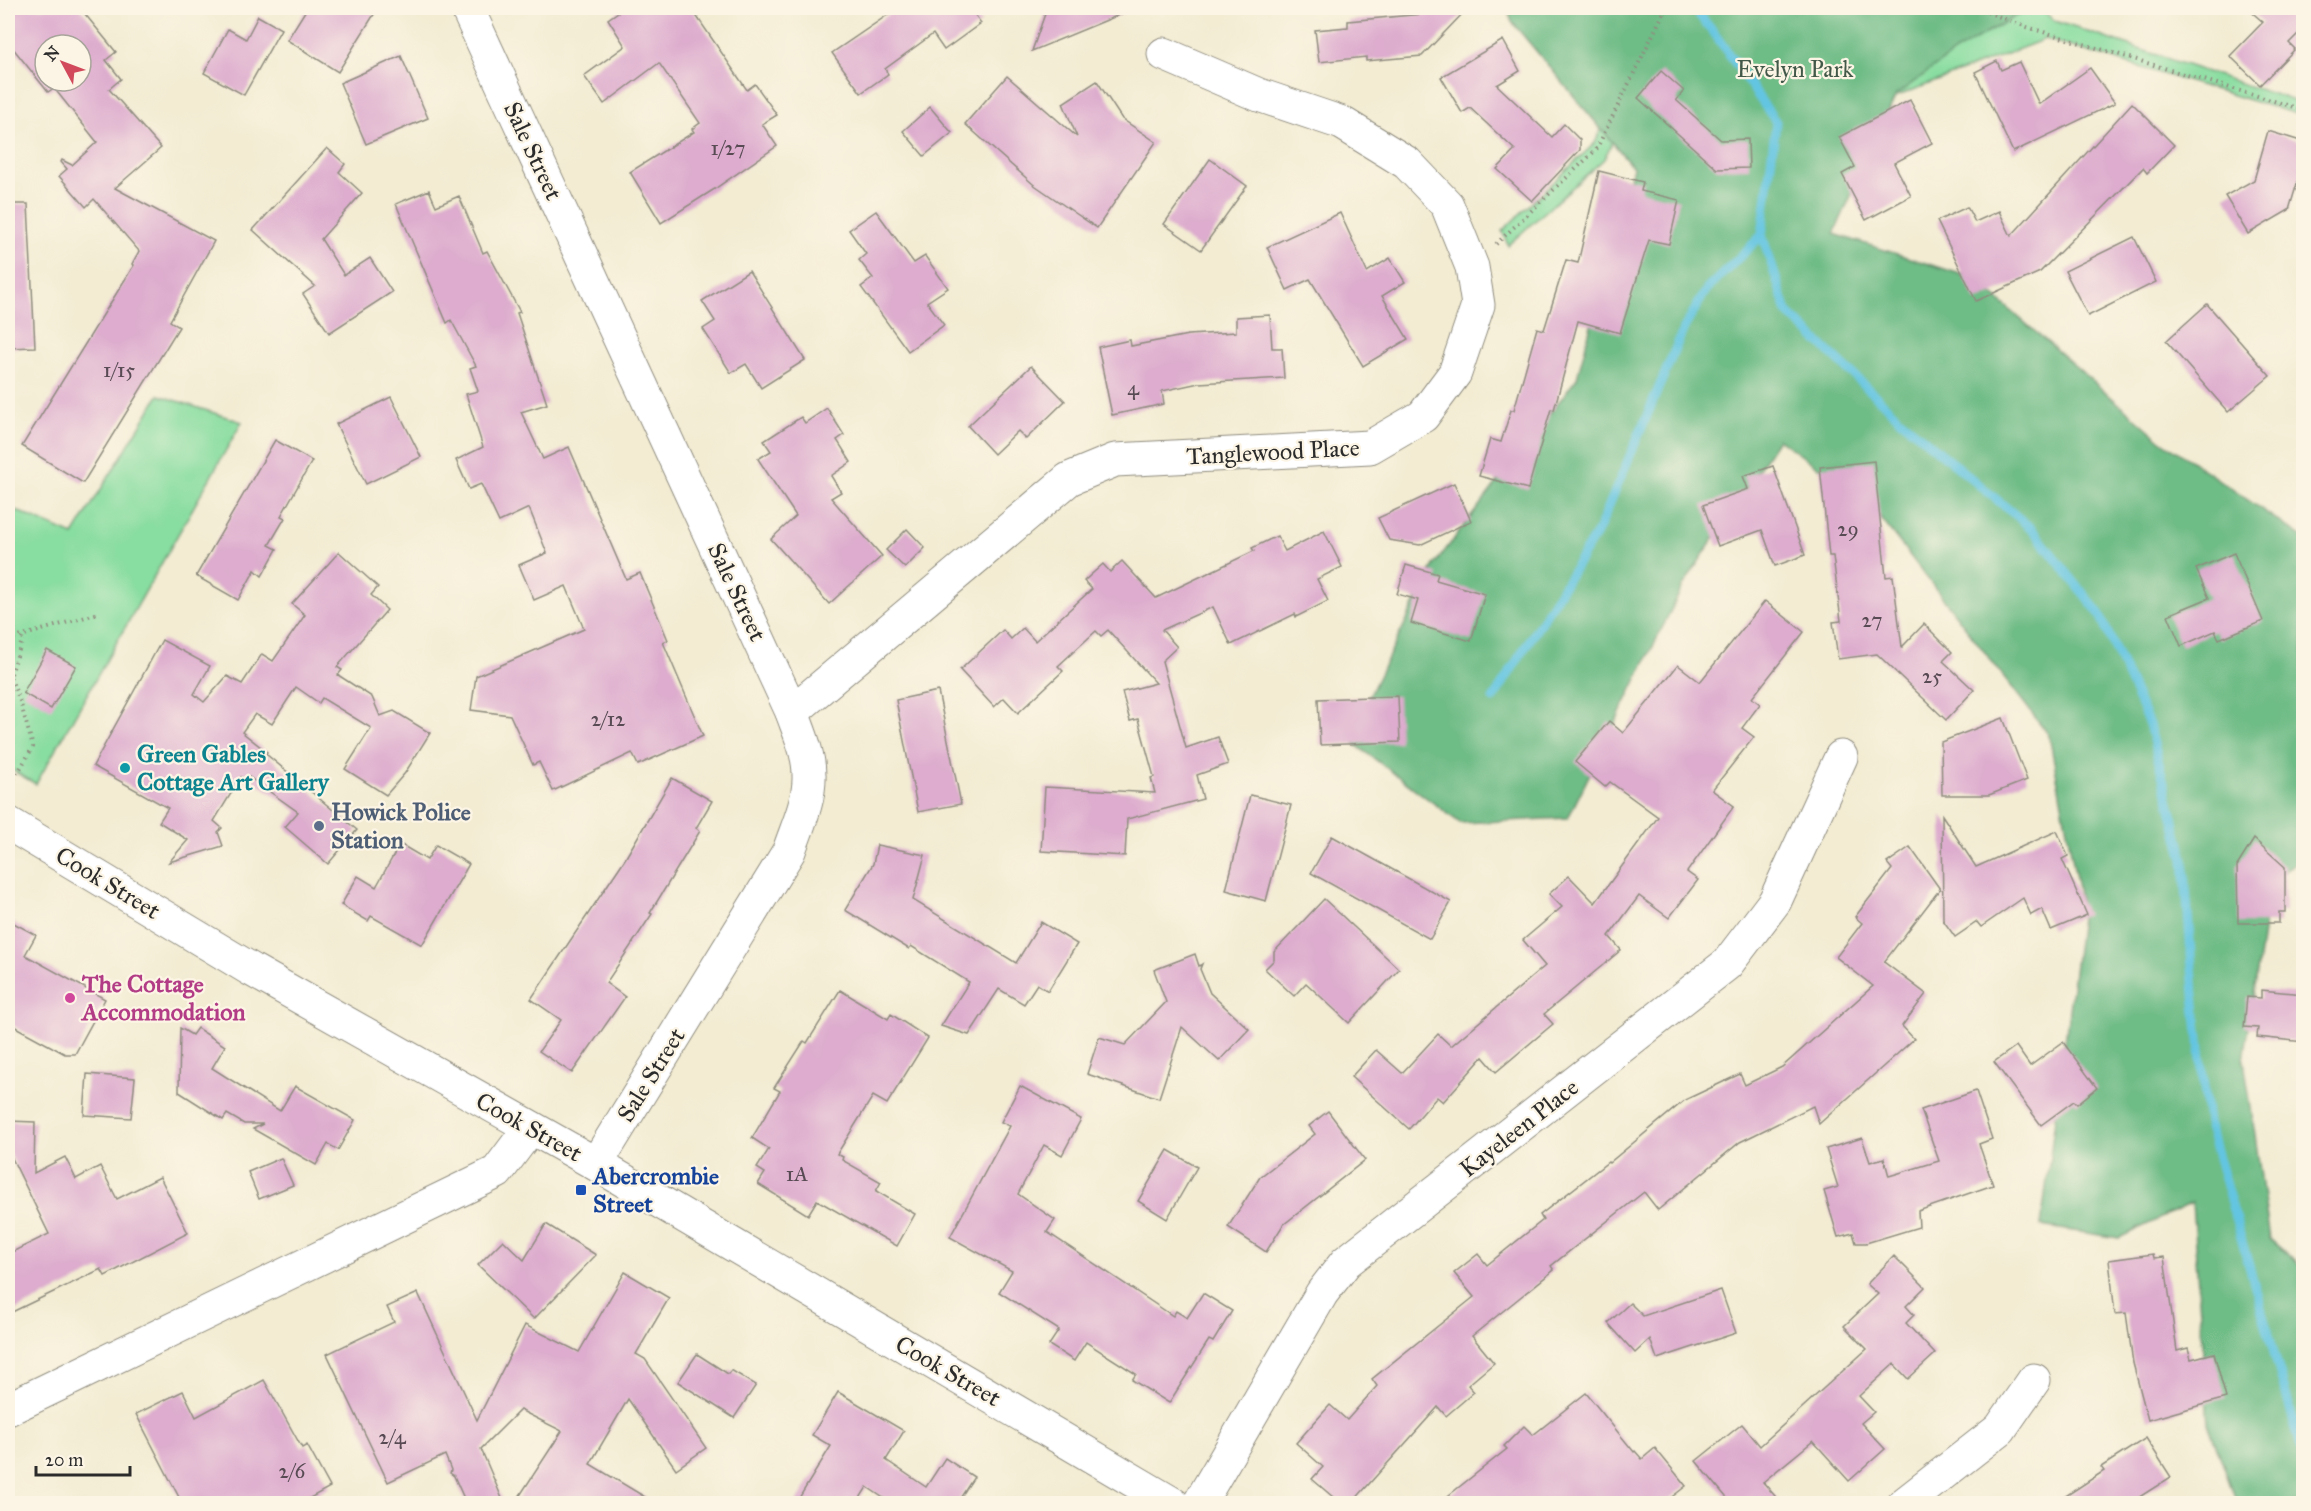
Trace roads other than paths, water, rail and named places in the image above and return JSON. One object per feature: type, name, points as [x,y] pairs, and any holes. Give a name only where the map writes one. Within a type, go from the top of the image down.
[{"type":"street","name":"Sale Street","points":[[467,8],[792,712],[805,748],[809,775],[807,798],[789,851],[596,1164]]},
{"type":"street","name":"Tanglewood Place","points":[[792,712],[1069,479],[1115,460],[1370,447],[1423,416],[1455,373],[1478,305],[1472,267],[1447,205],[1407,163],[1342,123],[1259,95],[1164,54]]},
{"type":"street","name":"Kayeleen Place","points":[[1199,1503],[1322,1293],[1346,1262],[1727,963],[1775,901],[1841,757]]},
{"type":"street","name":"Cook Street","points":[[8,823],[252,970],[596,1164],[1173,1503]]},
{"type":"street","points":[[8,1409],[497,1172],[530,1128]]},
{"type":"street","points":[[1904,1503],[2000,1430],[2034,1380]]},
{"type":"waterway","points":[[1693,8],[1712,30],[1776,122],[1762,235],[1787,312],[1901,420],[2032,529],[2099,613],[2149,724],[2184,860],[2194,995],[2208,1123],[2304,1457]]},
{"type":"waterway","points":[[1493,699],[1599,529],[1684,328],[1707,289],[1762,235]]},
{"type":"place","name":"Green Gables Cottage Art Gallery","points":[[125,768]]},
{"type":"place","name":"Howick Police Station","points":[[319,826]]},
{"type":"place","name":"The Cottage Accommodation","points":[[70,998]]},
{"type":"place","name":"Abercrombie Street","points":[[581,1190]]},
{"type":"park label","name":"Evelyn Park","points":[[1795,69]]}]
